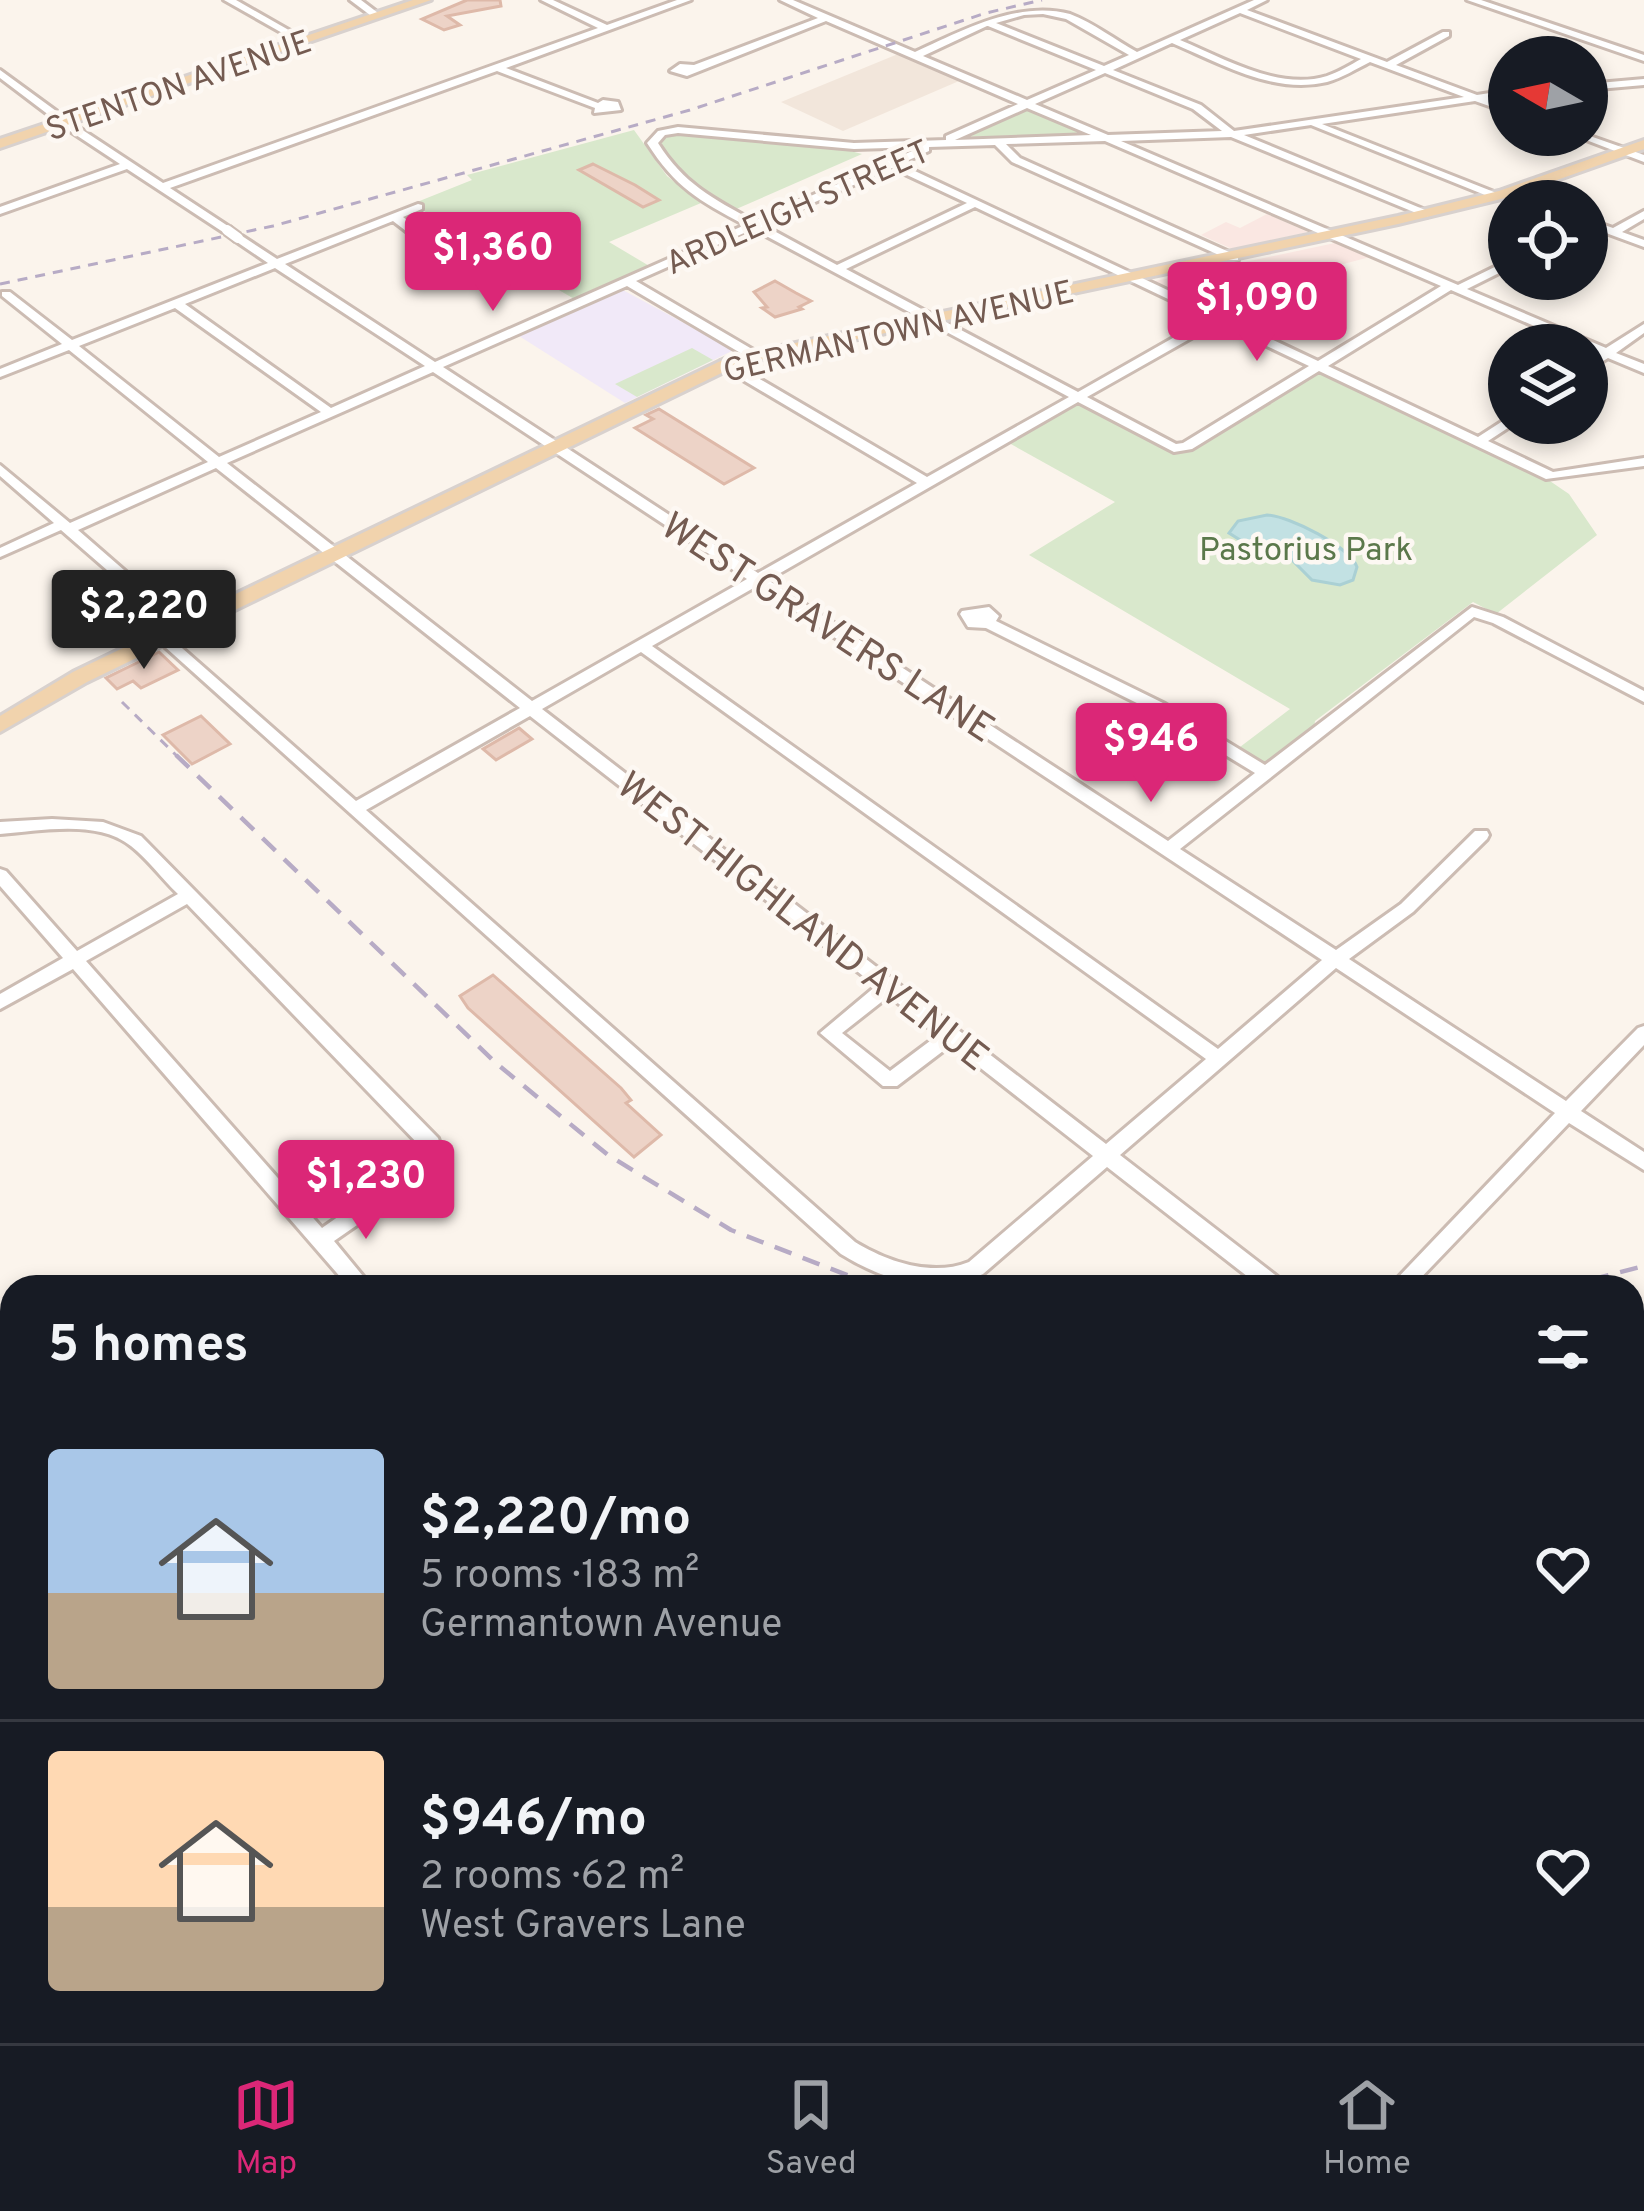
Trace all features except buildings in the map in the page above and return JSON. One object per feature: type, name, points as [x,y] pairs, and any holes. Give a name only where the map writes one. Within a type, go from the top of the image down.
[{"type":"main road","name":"STENTON AVENUE","points":[[1,143],[424,0]]},
{"type":"main road","name":"GERMANTOWN AVENUE","points":[[1543,180],[1644,144]]},
{"type":"main road","name":"GERMANTOWN AVENUE","points":[[0,725],[171,632],[725,364],[927,317],[1234,258],[1488,198]]},
{"type":"main road","points":[[0,697],[34,703]]},
{"type":"street","points":[[229,0],[303,41]]},
{"type":"street","points":[[355,0],[377,16]]},
{"type":"street","points":[[547,0],[606,28]]},
{"type":"street","points":[[163,188],[686,0]]},
{"type":"street","points":[[785,0],[1540,324]]},
{"type":"street","name":"ARDLEIGH STREET","points":[[0,553],[218,463],[1262,0]]},
{"type":"street","points":[[1472,0],[1644,58]]},
{"type":"street","points":[[1239,10],[1488,102]]},
{"type":"street","points":[[914,56],[1017,14],[1046,12],[1070,18],[1137,55]]},
{"type":"street","points":[[694,68],[826,18]]},
{"type":"street","points":[[991,24],[1206,111],[1232,134],[1426,214]]},
{"type":"street","points":[[1388,65],[1446,34]]},
{"type":"street","points":[[1172,40],[1250,70],[1295,81],[1329,78],[1370,58]]},
{"type":"street","points":[[498,68],[597,106]]},
{"type":"street","name":"WEST GRAVERS LANE","points":[[0,73],[128,165],[1644,1162]]},
{"type":"street","points":[[1608,85],[1644,82]]},
{"type":"street","points":[[1488,95],[1232,134],[854,146],[690,130],[662,133],[652,146],[695,194],[1177,449],[1488,272]]},
{"type":"street","points":[[1314,125],[1488,189]]},
{"type":"street","points":[[998,142],[1016,160],[1234,258]]},
{"type":"street","points":[[854,146],[1557,477],[1644,462]]},
{"type":"street","points":[[1608,146],[1644,159]]},
{"type":"street","points":[[0,211],[128,165]]},
{"type":"street","points":[[837,269],[976,203]]},
{"type":"street","points":[[0,373],[418,207]]},
{"type":"street","points":[[1614,232],[1644,214]]},
{"type":"street","points":[[394,216],[426,236],[452,262]]},
{"type":"street","points":[[1608,230],[1644,244]]},
{"type":"street","points":[[627,281],[753,355]]},
{"type":"street","name":"WEST HIGHLAND AVENUE","points":[[6,295],[1261,1275]]},
{"type":"street","points":[[178,304],[330,413]]},
{"type":"street","points":[[354,809],[1217,318]]},
{"type":"street","points":[[1608,352],[1644,328]]},
{"type":"street","points":[[1608,353],[1644,369]]},
{"type":"street","points":[[725,364],[929,484]]},
{"type":"street","points":[[1479,442],[1488,436]]},
{"type":"street","points":[[0,469],[66,527],[354,809],[848,1248],[864,1258],[940,1275]]},
{"type":"street","points":[[1169,848],[1475,611],[1640,690]]},
{"type":"street","points":[[988,623],[1160,708],[1268,774]]},
{"type":"street","points":[[644,646],[1219,1058]]},
{"type":"street","points":[[0,828],[72,824],[116,831],[146,849],[430,1144],[434,1156],[320,1240]]},
{"type":"street","points":[[961,1275],[976,1268],[1337,960],[1408,908],[1481,835]]},
{"type":"street","points":[[0,875],[351,1275]]},
{"type":"street","points":[[0,1002],[190,895]]},
{"type":"street","points":[[889,986],[829,1033],[890,1081],[951,1035]]},
{"type":"street","points":[[1411,1275],[1644,1033]]},
{"type":"shaded area","points":[[898,54],[959,81],[843,131],[781,102]]},
{"type":"shaded area","points":[[1267,214],[1308,232],[1232,249],[1201,235],[1226,222],[1240,228]]},
{"type":"shaded area","points":[[1335,243],[1370,257],[1313,272],[1307,268],[1245,280],[1250,287],[1247,295],[1217,311],[1151,282]]},
{"type":"shaded area","points":[[621,289],[734,350],[625,403],[519,336]]},
{"type":"green space","points":[[1026,108],[1084,134],[962,137],[965,135]]},
{"type":"green space","points":[[634,130],[667,176],[701,203],[609,242],[651,267],[576,300],[412,204],[472,180],[467,175]]},
{"type":"green space","points":[[668,135],[862,154],[734,210],[699,191],[659,144]]},
{"type":"green space","points":[[692,348],[713,360],[637,397],[615,384]]},
{"type":"green space","name":"Pastorius Park","points":[[1318,372],[1544,477],[1569,494],[1597,535],[1496,614],[1473,602],[1315,721],[1314,729],[1271,764],[1263,765],[1236,750],[1290,709],[1029,555],[1115,502],[1009,443],[1079,404],[1168,449],[1184,451]]},
{"type":"water","points":[[1267,515],[1332,542],[1357,567],[1353,580],[1340,585],[1312,580],[1283,551],[1245,543],[1229,533],[1238,521]]},
{"type":"railway","points":[[0,284],[273,226],[690,110],[986,13],[1042,0]]},
{"type":"railway","points":[[122,702],[179,758]]},
{"type":"railway","points":[[176,755],[497,1064],[608,1155],[731,1230],[847,1275]]},
{"type":"railway","points":[[1609,1275],[1644,1266]]}]
